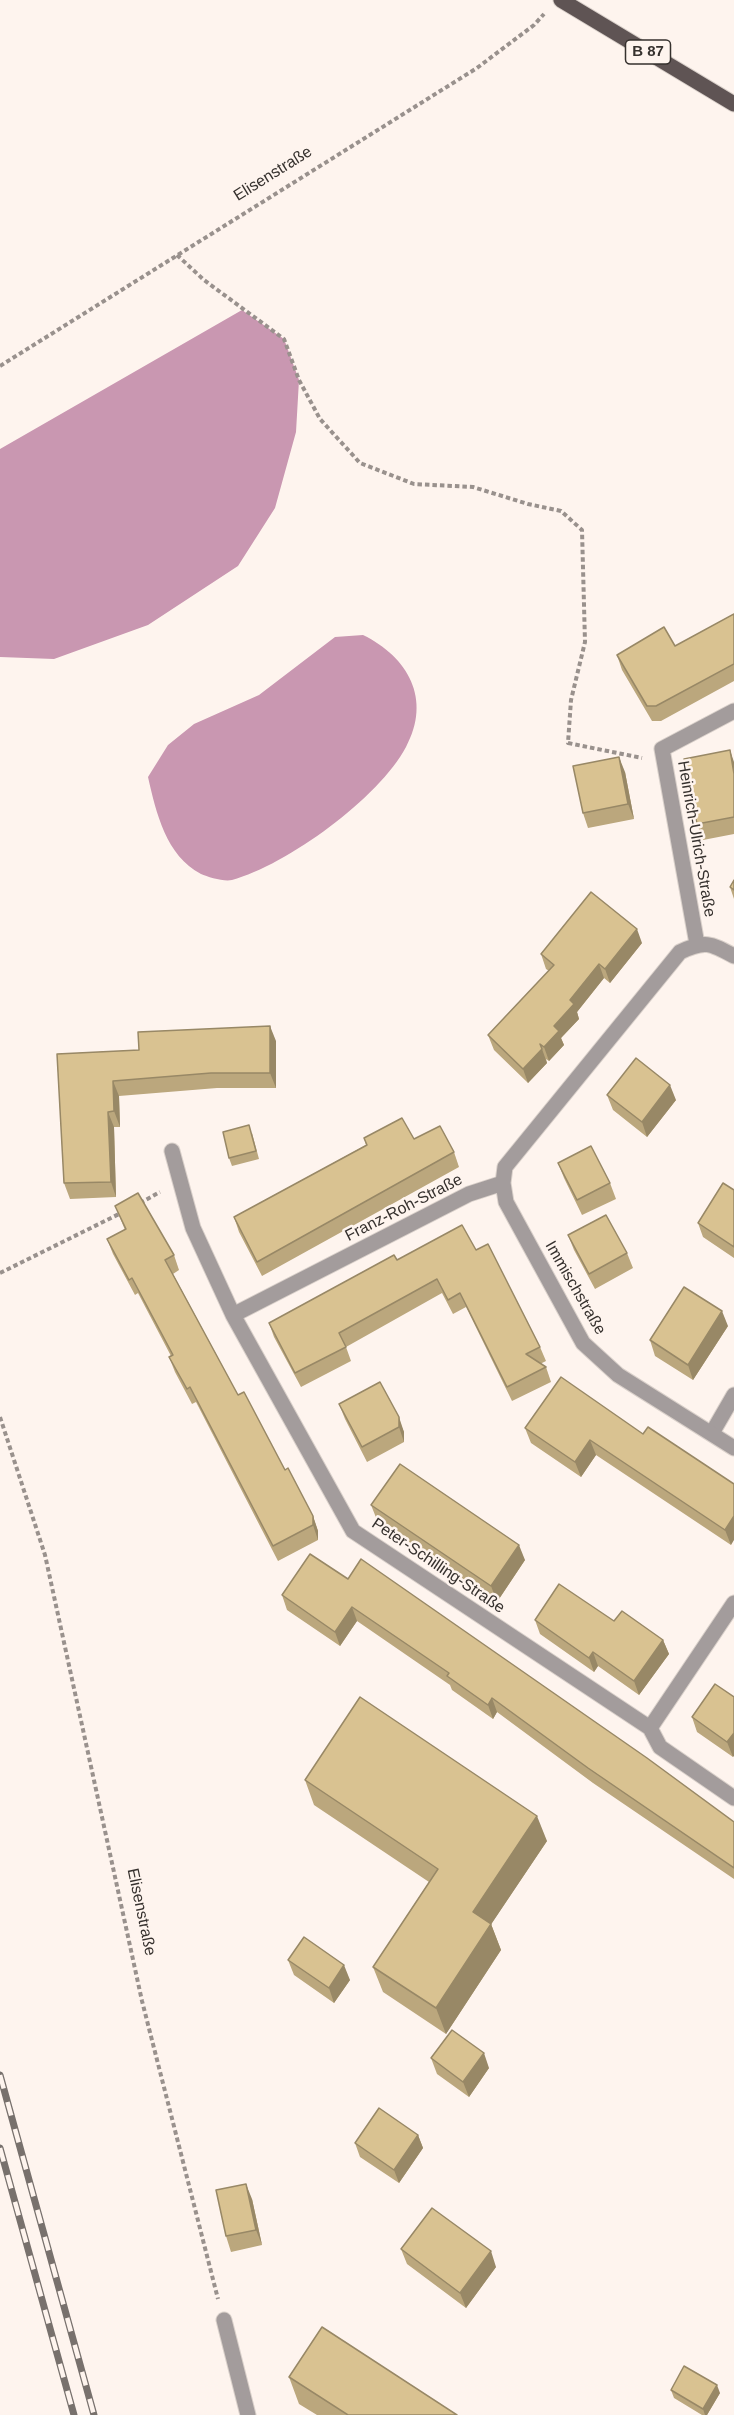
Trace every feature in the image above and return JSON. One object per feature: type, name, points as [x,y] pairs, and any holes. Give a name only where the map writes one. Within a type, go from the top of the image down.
[{"type":"main road","name":"B 87","points":[[555,4],[734,104]]},
{"type":"street","name":"Heinrich-Ulrich-Straße","points":[[697,944],[662,749],[734,711]]},
{"type":"street","points":[[503,1184],[505,1167],[680,952],[697,944],[712,944],[734,956]]},
{"type":"street","points":[[172,1151],[193,1228],[233,1315]]},
{"type":"street","name":"Franz-Roh-Straße","points":[[233,1315],[469,1194],[503,1184]]},
{"type":"street","name":"Immischstraße","points":[[503,1184],[506,1202],[583,1342],[618,1375],[734,1448]]},
{"type":"street","name":"Peter-Schilling-Straße","points":[[233,1315],[353,1531],[650,1728],[660,1747],[734,1798]]},
{"type":"street","points":[[712,1433],[734,1395]]},
{"type":"street","points":[[650,1728],[734,1603]]},
{"type":"street","points":[[224,2320],[248,2415]]},
{"type":"path","name":"Elisenstraße","points":[[0,366],[477,68],[534,25],[555,4]]},
{"type":"path","points":[[177,255],[204,280],[284,339],[299,380],[320,419],[360,463],[414,484],[472,487],[528,504],[561,511],[582,530],[585,642],[572,700],[568,743],[663,763]]},
{"type":"path","points":[[0,1274],[180,1182]]},
{"type":"path","name":"Elisenstraße","points":[[0,1418],[45,1555],[142,2001],[224,2320]]},
{"type":"shaded area","points":[[242,310],[284,339],[299,380],[296,432],[275,508],[238,566],[148,625],[54,659],[0,657],[0,449]]},
{"type":"shaded area","points":[[363,635],[379,644],[403,667],[416,696],[417,712],[413,729],[406,747],[393,767],[354,808],[330,827],[279,860],[232,880],[216,879],[201,874],[189,866],[179,856],[164,832],[148,777],[168,745],[194,724],[259,695],[335,637]]},
{"type":"building","points":[[734,614],[734,664],[656,706],[647,706],[617,655],[664,627],[675,646]]},
{"type":"building","points":[[730,750],[734,774],[734,817],[697,824],[684,759]]},
{"type":"building","points":[[619,757],[628,804],[583,813],[573,766]]},
{"type":"building","points":[[591,892],[637,929],[605,969],[599,964],[570,1000],[574,1004],[554,1026],[559,1031],[544,1047],[540,1044],[542,1049],[523,1069],[488,1035],[554,965],[541,954]]},
{"type":"building","points":[[270,1026],[270,1073],[211,1073],[113,1081],[114,1111],[108,1112],[111,1182],[64,1183],[57,1054],[139,1050],[138,1032]]},
{"type":"building","points":[[636,1058],[670,1085],[642,1122],[607,1095]]},
{"type":"building","points":[[402,1118],[414,1139],[440,1126],[454,1152],[257,1262],[234,1217],[367,1145],[364,1138]]},
{"type":"building","points":[[249,1125],[256,1151],[229,1158],[223,1132]]},
{"type":"building","points":[[591,1146],[610,1183],[577,1200],[558,1163]]},
{"type":"building","points":[[723,1183],[734,1190],[734,1247],[698,1223]]},
{"type":"building","points":[[138,1193],[174,1255],[165,1260],[238,1395],[244,1392],[285,1470],[288,1468],[313,1516],[313,1525],[273,1546],[190,1387],[187,1389],[169,1357],[173,1355],[132,1278],[129,1280],[107,1239],[126,1229],[115,1206]]},
{"type":"building","points":[[606,1215],[627,1253],[589,1274],[568,1235]]},
{"type":"building","points":[[462,1225],[476,1250],[488,1244],[540,1347],[526,1354],[546,1367],[507,1387],[460,1293],[448,1300],[437,1279],[339,1333],[346,1347],[295,1373],[269,1323],[394,1255],[397,1260]]},
{"type":"building","points":[[684,1287],[722,1311],[688,1365],[650,1340]]},
{"type":"building","points":[[561,1377],[643,1434],[648,1427],[734,1484],[734,1516],[725,1530],[590,1440],[575,1462],[525,1428]]},
{"type":"building","points":[[380,1382],[399,1417],[399,1427],[362,1447],[339,1404]]},
{"type":"building","points":[[400,1464],[519,1545],[491,1586],[371,1505]]},
{"type":"building","points":[[310,1554],[348,1579],[361,1559],[647,1758],[734,1822],[734,1868],[588,1768],[492,1698],[488,1705],[447,1676],[449,1673],[352,1607],[335,1632],[282,1595]]},
{"type":"building","points":[[559,1584],[614,1621],[622,1611],[663,1640],[634,1681],[593,1652],[589,1658],[535,1620]]},
{"type":"building","points":[[715,1684],[734,1697],[734,1733],[727,1742],[692,1717]]},
{"type":"building","points":[[360,1697],[537,1816],[473,1912],[491,1924],[436,2008],[373,1967],[438,1869],[305,1780]]},
{"type":"building","points":[[304,1937],[344,1965],[329,1988],[288,1960]]},
{"type":"building","points":[[452,2030],[484,2053],[463,2082],[431,2058]]},
{"type":"building","points":[[379,2108],[418,2135],[394,2170],[355,2143]]},
{"type":"building","points":[[246,2184],[256,2230],[226,2236],[216,2190]]},
{"type":"building","points":[[432,2208],[491,2251],[460,2293],[401,2249]]},
{"type":"building","points":[[322,2327],[457,2415],[348,2415],[289,2377]]},
{"type":"building","points":[[684,2366],[717,2385],[703,2409],[671,2390]]},
{"type":"railway","points":[[0,2075],[94,2415]]},
{"type":"railway","points":[[0,2148],[74,2415]]}]
